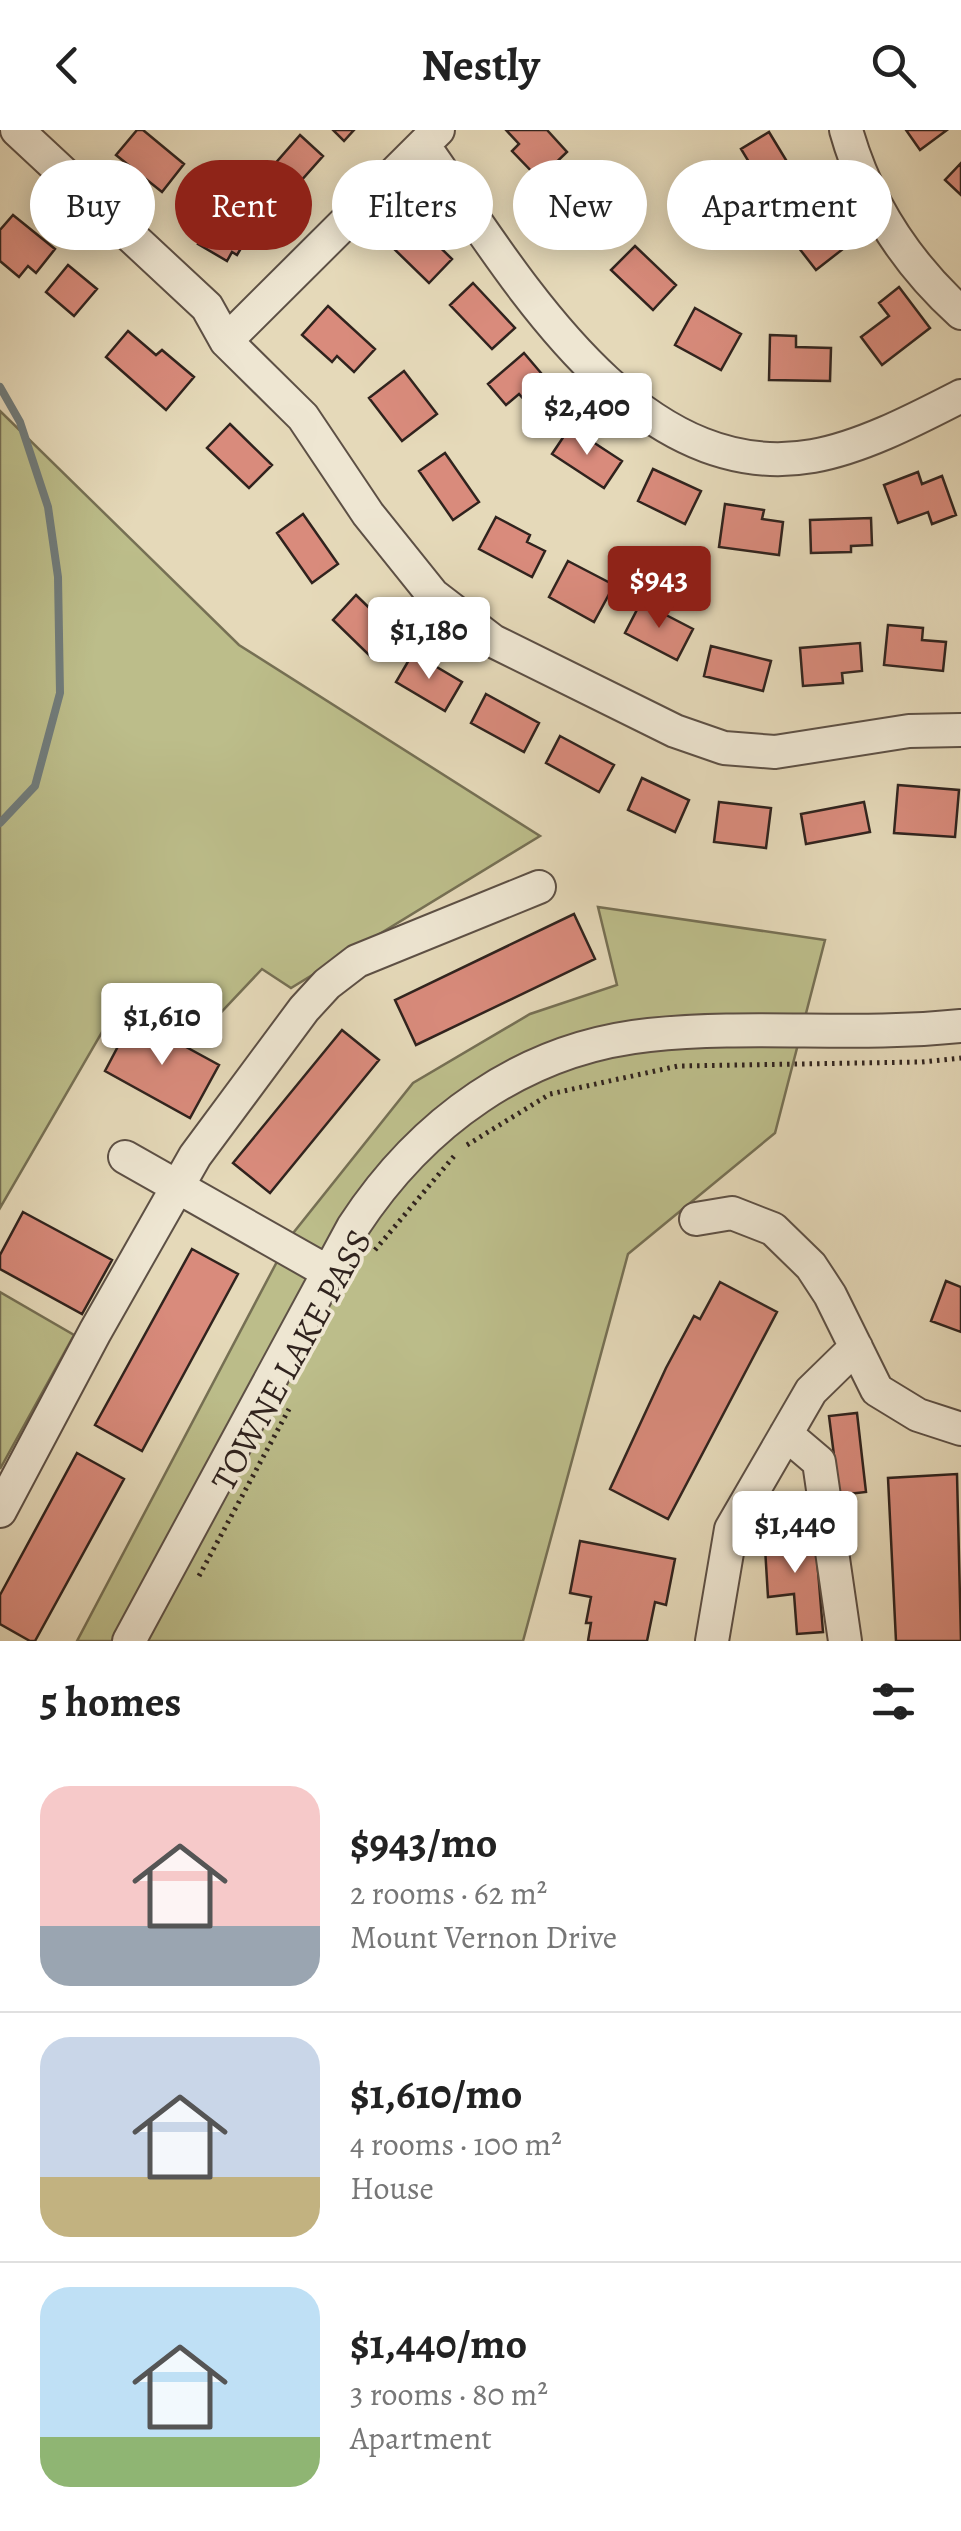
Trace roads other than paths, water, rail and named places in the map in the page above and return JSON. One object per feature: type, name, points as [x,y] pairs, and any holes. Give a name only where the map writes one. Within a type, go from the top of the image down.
[{"type":"street","points":[[17,130],[207,307],[226,340],[302,417],[368,514],[432,595],[493,641],[676,732],[724,748],[775,752],[820,748],[908,731],[961,730]]},
{"type":"street","points":[[846,130],[867,190],[884,222],[928,280],[961,314]]},
{"type":"street","points":[[226,340],[431,138],[538,306],[561,334],[613,386],[671,430],[704,446],[739,456],[812,456],[848,447],[961,396]]},
{"type":"street","points":[[0,1511],[195,1156],[304,1009],[327,984],[357,961],[539,887]]},
{"type":"street","points":[[129,1641],[328,1272],[375,1193],[434,1130],[498,1084],[556,1056],[620,1039],[660,1034],[898,1031],[961,1026]]},
{"type":"street","points":[[124,1157],[328,1272]]},
{"type":"street","points":[[696,1219],[732,1214],[773,1229],[811,1266],[830,1295],[877,1390],[918,1415],[961,1429]]},
{"type":"street","points":[[712,1641],[731,1529],[811,1390],[856,1347]]},
{"type":"street","points":[[786,1434],[819,1462],[846,1641]]},
{"type":"waterway","points":[[0,387],[20,422],[48,507],[58,577],[60,693],[35,786],[0,823]]}]
